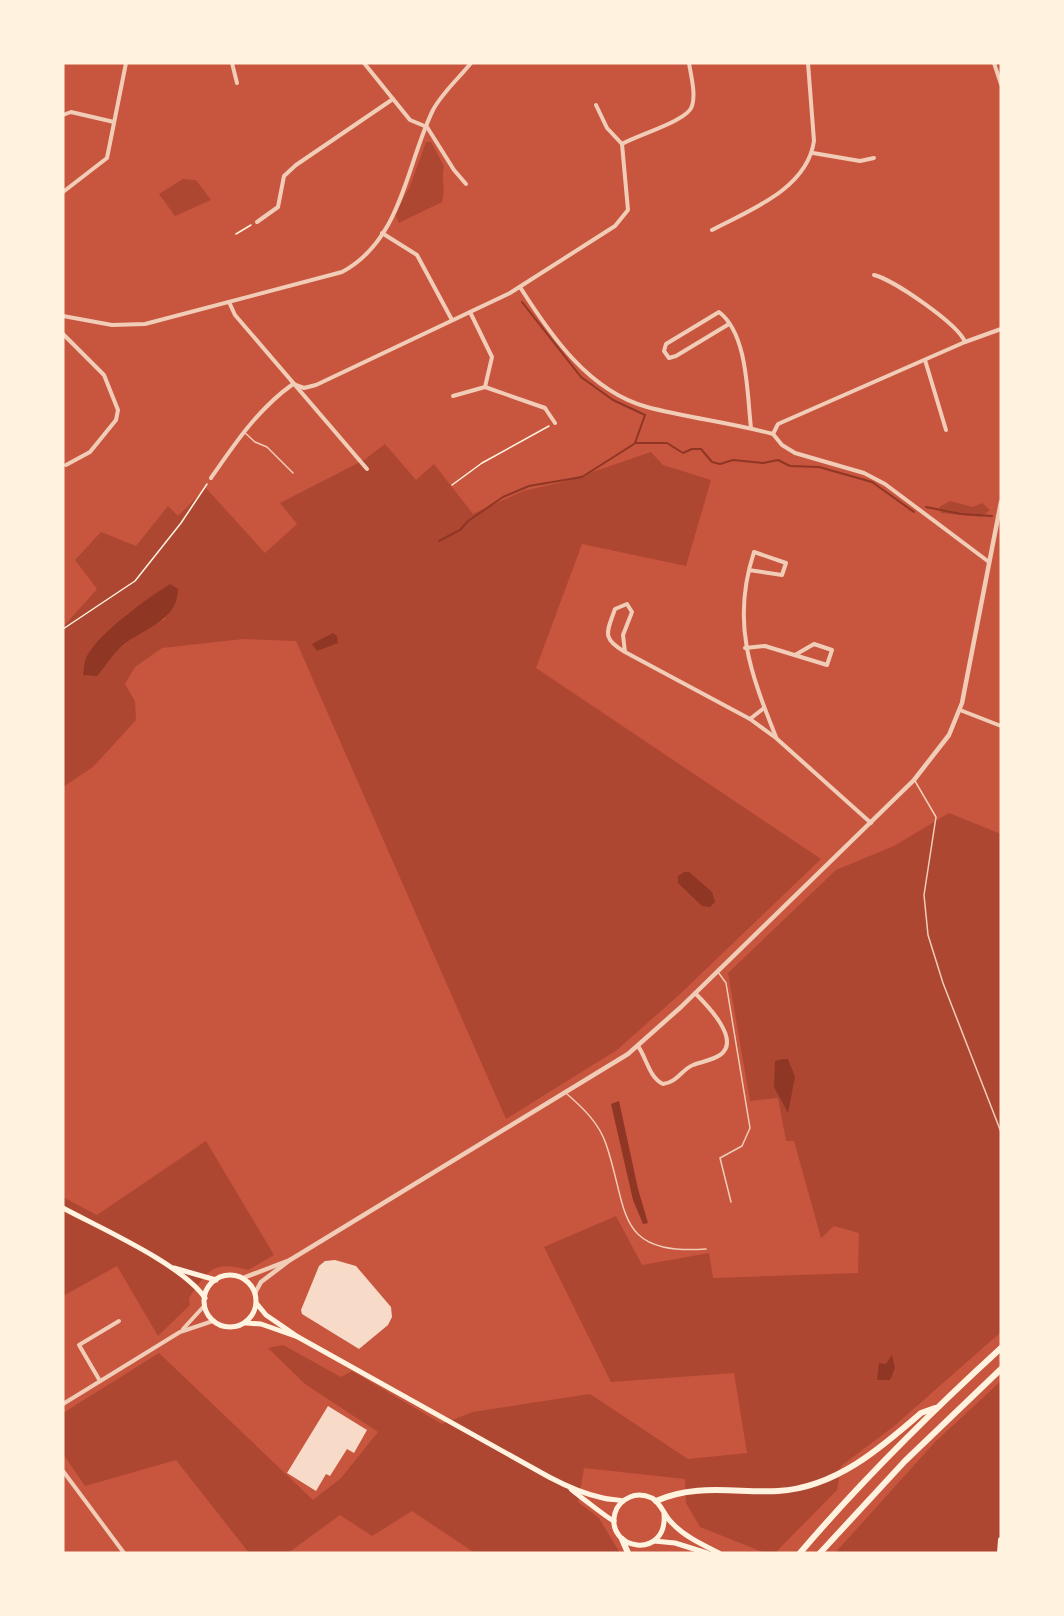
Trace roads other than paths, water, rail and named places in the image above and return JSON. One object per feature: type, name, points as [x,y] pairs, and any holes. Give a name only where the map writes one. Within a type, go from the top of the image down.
[{"type":"highway","points":[[800,1553],[864,1481],[935,1408],[1001,1348]]},
{"type":"highway","points":[[820,1553],[904,1461],[1001,1369]]},
{"type":"highway","points":[[656,1501],[669,1494],[707,1489],[779,1491],[813,1485],[848,1470],[921,1413],[935,1408]]},
{"type":"highway","points":[[622,1539],[628,1553]]},
{"type":"highway","points":[[1000,1553],[1001,1540]]},
{"type":"main road","points":[[63,1208],[168,1266],[194,1286],[205,1298]]},
{"type":"main road","points":[[168,1266],[216,1280]]},
{"type":"main road","points":[[246,1323],[256,1304],[255,1293],[243,1278],[229,1275],[210,1284],[205,1305],[213,1321],[232,1328],[246,1323],[261,1324],[298,1337]]},
{"type":"main road","points":[[256,1304],[266,1315],[298,1337],[572,1489],[577,1488],[605,1499],[623,1501],[643,1495],[656,1501],[664,1514],[687,1536],[719,1553]]},
{"type":"main road","points":[[572,1489],[574,1494],[592,1503],[614,1521],[622,1539],[638,1546],[654,1541],[675,1543],[707,1553]]},
{"type":"main road","points":[[614,1521],[618,1507],[623,1501]]},
{"type":"main road","points":[[654,1541],[663,1529],[664,1514]]},
{"type":"street","points":[[63,192],[107,158],[126,63]]},
{"type":"street","points":[[232,63],[237,83]]},
{"type":"street","points":[[364,63],[410,120],[427,127],[454,170],[466,184]]},
{"type":"street","points":[[63,325],[64,317],[127,326],[342,272],[369,253],[382,233],[406,190],[434,108],[471,63]]},
{"type":"street","points":[[622,144],[637,135],[685,116],[692,108],[694,99],[689,63]]},
{"type":"street","points":[[712,230],[785,189],[813,153],[808,63]]},
{"type":"street","points":[[994,63],[1001,84]]},
{"type":"street","points":[[257,222],[278,207],[284,176],[296,165],[393,99]]},
{"type":"street","points":[[294,384],[304,388],[316,385],[510,293],[615,226],[628,210],[622,144],[607,128],[596,105]]},
{"type":"street","points":[[63,115],[71,112],[114,122]]},
{"type":"street","points":[[813,153],[860,161],[874,158]]},
{"type":"street","points":[[382,233],[417,255],[452,320]]},
{"type":"street","points":[[874,274],[890,279],[917,297],[922,304],[959,330],[965,342]]},
{"type":"street","points":[[520,287],[559,343],[587,374],[605,387],[645,406],[773,434],[795,453],[864,473],[885,484],[989,562]]},
{"type":"street","points":[[229,302],[235,315],[367,469]]},
{"type":"street","points":[[470,312],[492,357],[485,387]]},
{"type":"street","points":[[729,324],[676,356],[669,358],[664,351],[666,344],[719,312],[729,324],[744,364],[751,428]]},
{"type":"street","points":[[773,434],[778,424],[965,342],[1001,329]]},
{"type":"street","points":[[63,334],[104,375],[118,410],[116,420],[90,452],[66,465]]},
{"type":"street","points":[[925,360],[946,430]]},
{"type":"street","points":[[211,478],[244,431],[271,401],[294,384]]},
{"type":"street","points":[[453,396],[485,387],[545,408],[555,423]]},
{"type":"street","points":[[255,1293],[261,1282],[290,1260],[566,1094],[638,1046],[718,972],[915,780],[940,749],[960,710],[989,562],[998,529],[1001,502]]},
{"type":"street","points":[[748,570],[782,575],[786,563],[754,552],[748,570],[743,624],[745,648],[776,738]]},
{"type":"street","points":[[625,652],[623,635],[632,612],[627,604],[615,609],[606,633],[610,643],[625,652],[750,719],[776,738],[871,823]]},
{"type":"street","points":[[745,648],[765,646],[827,665],[832,650],[814,644],[795,655]]},
{"type":"street","points":[[750,719],[764,708]]},
{"type":"street","points":[[960,710],[1001,726]]},
{"type":"street","points":[[638,1046],[647,1058],[651,1074],[663,1084],[678,1079],[690,1066],[720,1055],[724,1049],[725,1038],[720,1018],[695,993]]},
{"type":"street","points":[[243,1278],[290,1260]]},
{"type":"street","points":[[180,1332],[205,1305]]},
{"type":"street","points":[[100,1381],[79,1346],[119,1321]]},
{"type":"street","points":[[63,1404],[180,1332],[213,1321]]},
{"type":"street","points":[[63,1471],[123,1553]]},
{"type":"lane","points":[[244,431],[255,442],[267,447],[293,473]]},
{"type":"lane","points":[[915,780],[936,817],[924,895],[928,934],[943,983],[1001,1132]]},
{"type":"lane","points":[[718,972],[726,983],[750,1128],[742,1146],[720,1158],[731,1202]]},
{"type":"lane","points":[[566,1094],[590,1115],[606,1142],[629,1226],[647,1243],[678,1251],[706,1249]]},
{"type":"waterway","points":[[522,302],[581,377],[613,400],[645,415],[635,443],[667,443],[683,453],[692,449],[701,449],[712,462],[720,464],[733,460],[763,463],[778,460],[790,466],[819,467],[872,482],[914,512]]},
{"type":"waterway","points":[[439,541],[460,530],[468,521],[503,497],[529,486],[582,477],[634,444]]},
{"type":"waterway","points":[[926,507],[961,514],[992,516]]}]
